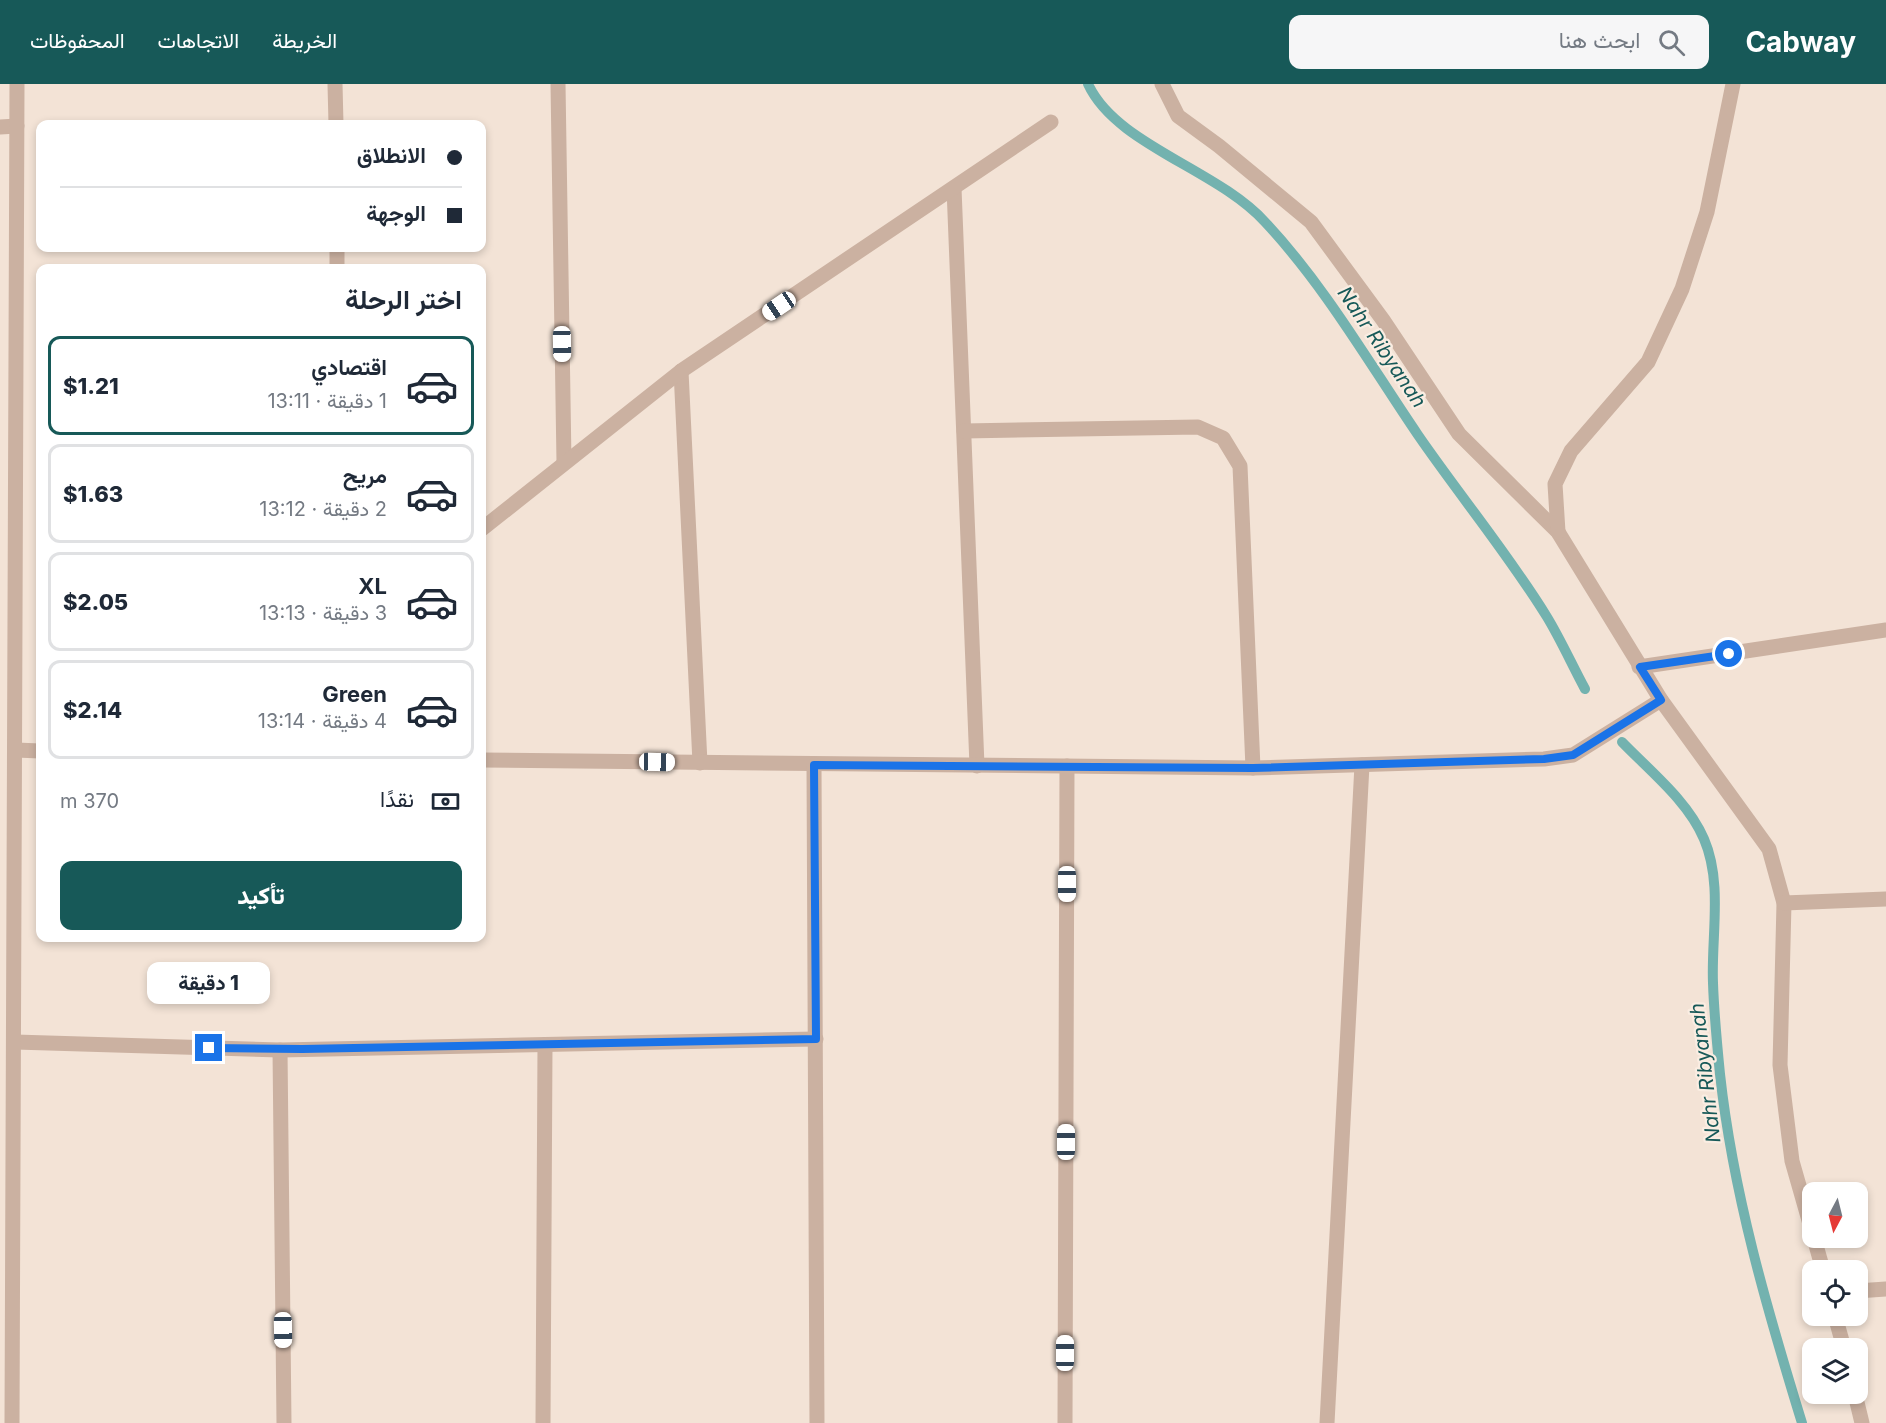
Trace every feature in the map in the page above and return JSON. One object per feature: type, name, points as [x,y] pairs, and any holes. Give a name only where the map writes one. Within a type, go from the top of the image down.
[{"type":"street","points":[[12,1423],[17,84]]},
{"type":"street","points":[[335,84],[336,120]]},
{"type":"street","points":[[558,84],[564,462]]},
{"type":"street","points":[[1162,84],[1178,116],[1219,146],[1311,222],[1383,320],[1459,434],[1558,532],[1661,700],[1769,849],[1784,903],[1780,1065],[1792,1161],[1802,1196]]},
{"type":"street","points":[[1558,532],[1555,484],[1571,451],[1648,362],[1682,289],[1707,212],[1732,84]]},
{"type":"street","points":[[486,525],[681,371],[1051,122]]},
{"type":"street","points":[[0,128],[17,126]]},
{"type":"street","points":[[954,188],[977,766]]},
{"type":"street","points":[[681,371],[700,763]]},
{"type":"street","points":[[964,431],[1198,427],[1223,438],[1240,466],[1253,768]]},
{"type":"street","points":[[1640,667],[1886,630]]},
{"type":"street","points":[[486,760],[1253,768],[1544,759],[1573,755],[1661,700]]},
{"type":"street","points":[[16,750],[36,751]]},
{"type":"street","points":[[814,765],[817,1423]]},
{"type":"street","points":[[1327,1423],[1362,765]]},
{"type":"street","points":[[1065,1423],[1067,766]]},
{"type":"street","points":[[1784,903],[1886,899]]},
{"type":"street","points":[[15,1042],[280,1050],[816,1039]]},
{"type":"street","points":[[543,1423],[545,1046]]},
{"type":"street","points":[[280,1050],[284,1423]]},
{"type":"street","points":[[1868,1290],[1886,1289]]},
{"type":"street","points":[[0,1315],[12,1300]]},
{"type":"street","points":[[1857,1404],[1862,1423]]},
{"type":"street","points":[[0,1416],[7,1423]]},
{"type":"waterway","name":"Nahr Ribyanah","points":[[1088,84],[1102,105],[1121,124],[1245,203],[1287,247],[1327,299],[1418,435],[1501,548],[1552,626],[1585,689]]},
{"type":"waterway","name":"Nahr Ribyanah","points":[[1622,742],[1678,799],[1697,825],[1710,856],[1715,892],[1714,1006],[1720,1074],[1733,1163],[1742,1207],[1776,1337],[1802,1423]]},
{"type":"route","points":[[209,1048],[280,1050],[816,1039],[814,765],[1253,768],[1544,759],[1573,755],[1661,700],[1640,667],[1729,654]]}]
